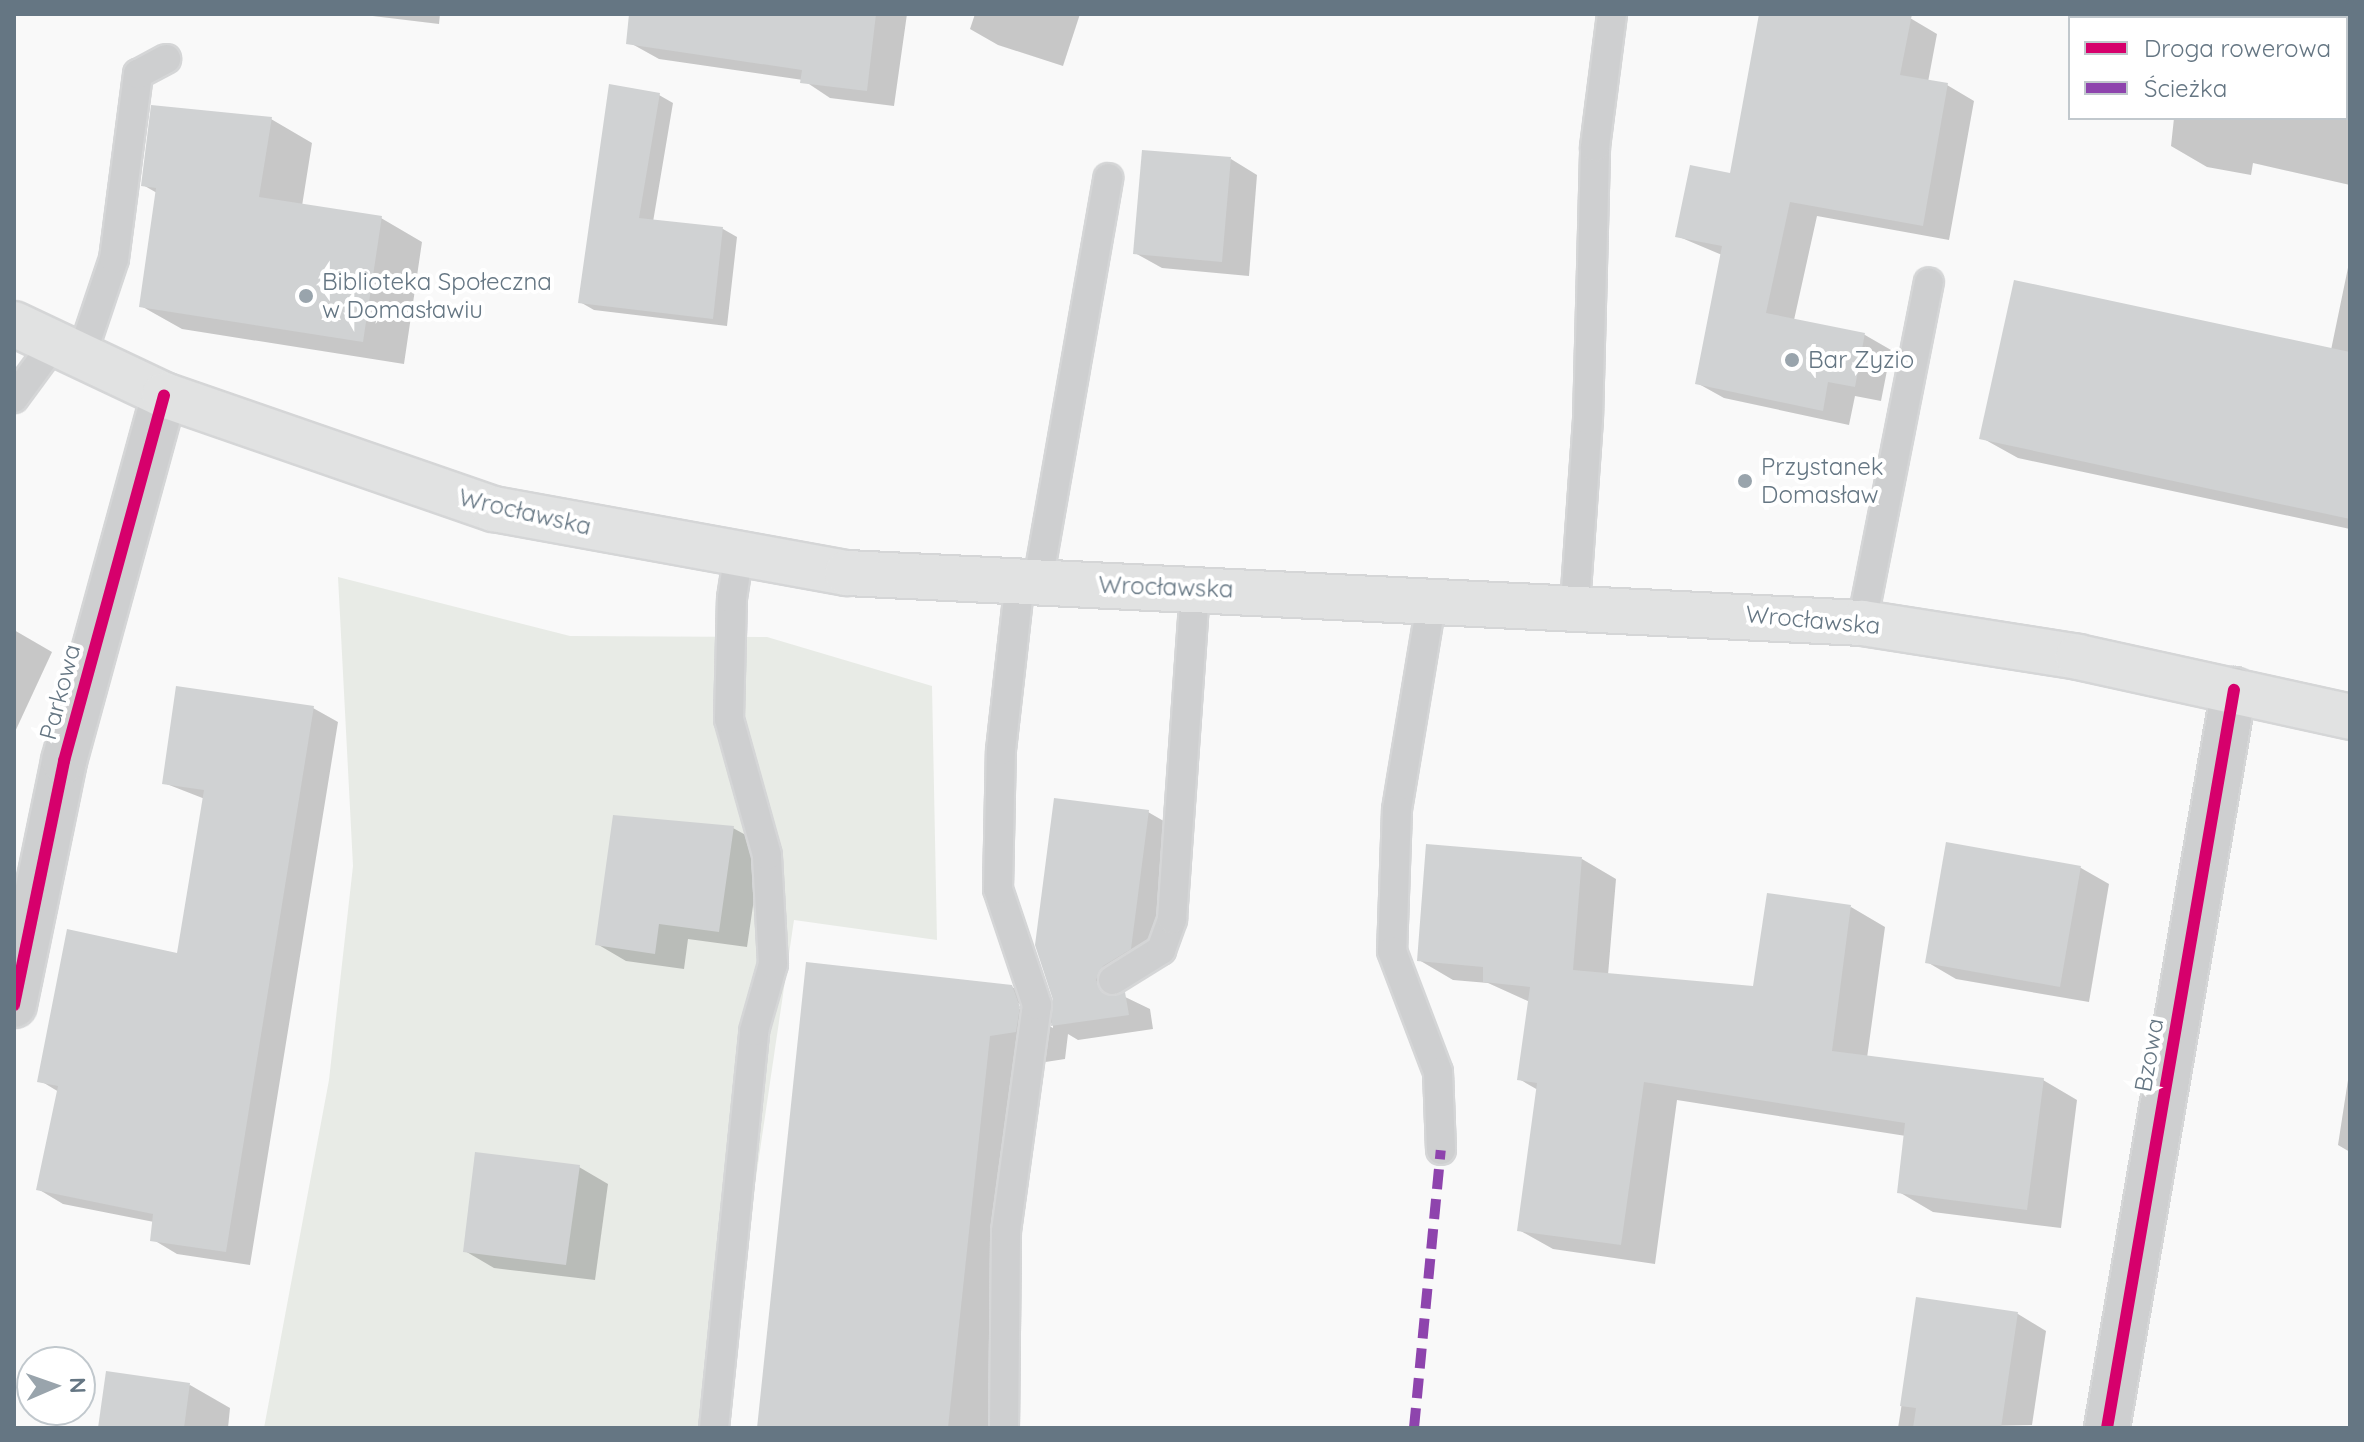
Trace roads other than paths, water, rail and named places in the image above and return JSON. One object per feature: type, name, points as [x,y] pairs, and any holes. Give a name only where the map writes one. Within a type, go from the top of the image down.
[{"type":"main road","name":"Wrocławska","points":[[14,324],[164,395],[494,509],[847,573],[1575,605],[1862,623],[1945,633],[2234,690],[2350,717]]},
{"type":"street","name":"Parkowa","points":[[14,1005],[64,761],[164,395]]},
{"type":"street","name":"Bzowa","points":[[2107,1428],[2234,690]]},
{"type":"lane","points":[[1575,605],[1588,420],[1595,147],[1612,14]]},
{"type":"lane","points":[[14,398],[67,351],[114,259],[138,74],[166,59]]},
{"type":"lane","points":[[1004,1428],[1006,1231],[1037,1005],[998,889],[1001,750],[1029,581],[1108,178]]},
{"type":"lane","points":[[1862,623],[1929,283]]},
{"type":"lane","points":[[714,1428],[754,1031],[773,964],[767,855],[729,719],[732,598],[739,553]]},
{"type":"lane","points":[[1113,980],[1161,950],[1172,919],[1195,588]]},
{"type":"lane","points":[[1432,598],[1397,810],[1392,951],[1438,1072],[1441,1150]]},
{"type":"place","name":"Biblioteka Społeczna w Domasławiu","points":[[306,296]]},
{"type":"place","name":"Bar Zyzio","points":[[1792,360]]},
{"type":"place","name":"Przystanek Domasław","points":[[1745,481]]}]
